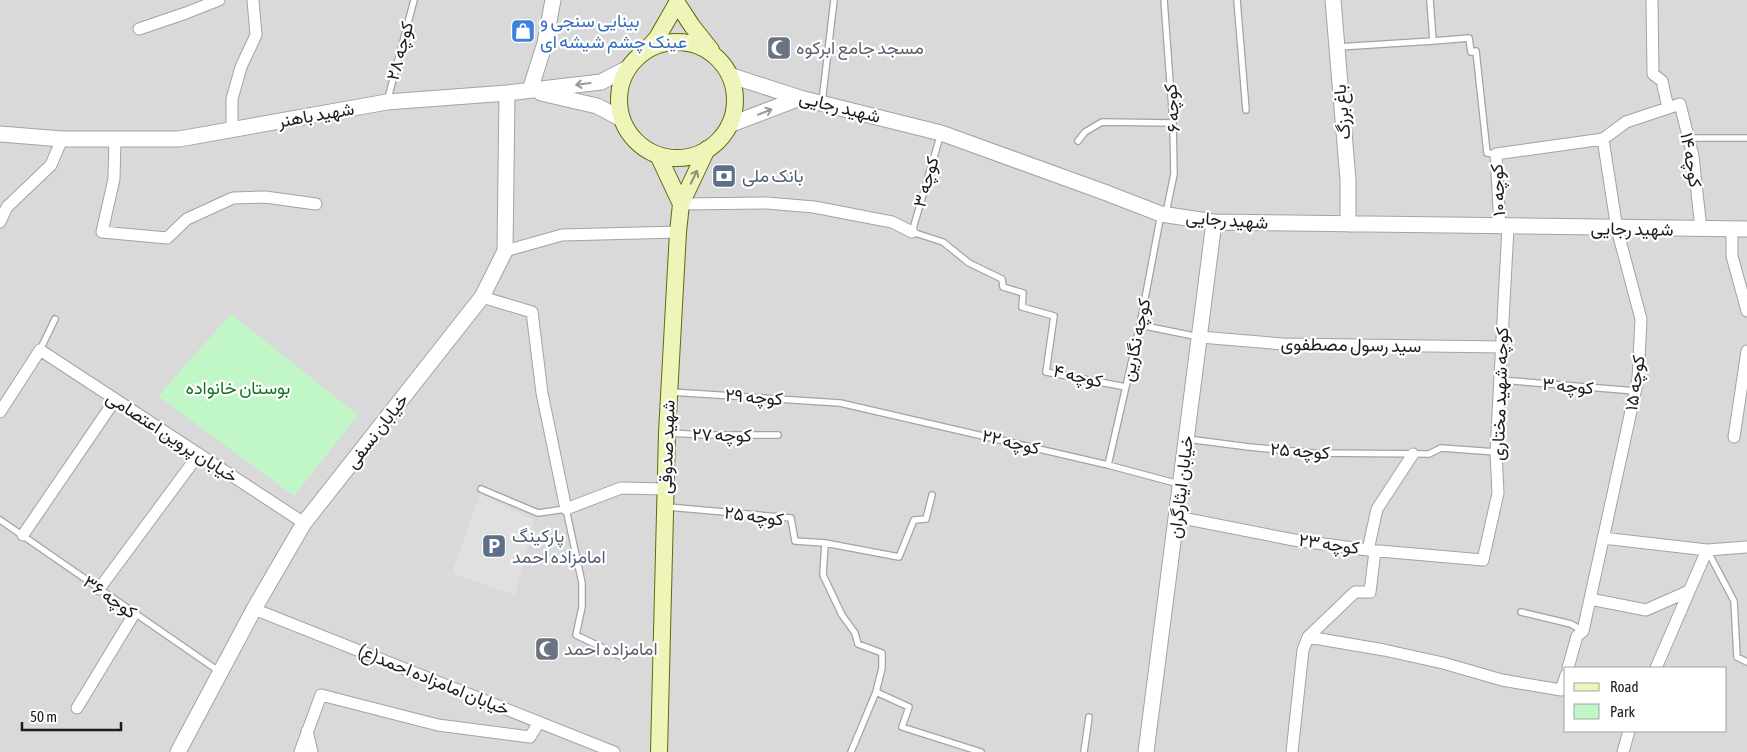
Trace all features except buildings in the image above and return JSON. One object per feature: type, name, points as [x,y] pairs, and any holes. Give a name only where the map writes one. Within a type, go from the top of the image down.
[{"type":"main road","points":[[677,2],[692,26],[730,74],[735,91],[734,109],[729,125],[720,139],[708,149],[692,156],[675,158],[658,155],[642,147],[630,134],[622,119],[619,102],[621,84],[628,68],[658,38],[677,2]]},
{"type":"main road","points":[[640,55],[654,46],[671,42],[688,43],[705,48],[719,59]]},
{"type":"main road","name":"شهید صدوقی","points":[[659,752],[667,433],[678,232],[681,204],[708,149]]},
{"type":"main road","points":[[658,155],[681,204]]},
{"type":"street","points":[[139,29],[219,0]]},
{"type":"street","points":[[232,131],[232,99],[241,67],[256,35],[254,0]]},
{"type":"street","points":[[553,0],[545,43],[530,90],[597,106],[622,119]]},
{"type":"street","name":"باغ برزگ","points":[[1333,0],[1348,180],[1348,224]]},
{"type":"street","points":[[1496,154],[1602,139],[1626,122],[1668,108],[1662,81],[1653,74],[1652,0]]},
{"type":"street","name":"شهید باهنر","points":[[0,134],[62,139],[179,139],[386,102],[507,93],[602,82],[628,68]]},
{"type":"street","name":"شهید رجایی","points":[[730,74],[800,98],[941,133],[1163,215],[1214,222],[1617,229],[1740,229]]},
{"type":"street","name":"خیابان نسفی","points":[[178,752],[254,608],[304,523],[482,297],[505,251],[507,93]]},
{"type":"street","points":[[729,125],[800,98]]},
{"type":"street","name":"کوچه ۱۴","points":[[1668,108],[1680,104],[1693,156],[1701,229]]},
{"type":"street","points":[[0,222],[7,207],[51,165],[62,139]]},
{"type":"street","points":[[115,139],[114,179],[102,232],[167,238],[187,219],[233,198],[265,197],[316,204]]},
{"type":"street","name":"کوچه ۱۵","points":[[1568,667],[1577,636],[1583,631],[1638,379],[1640,319],[1617,229],[1602,139]]},
{"type":"street","name":"کوچه ۱۰","points":[[1496,154],[1504,227]]},
{"type":"street","points":[[681,204],[767,204],[814,207],[892,222],[912,232]]},
{"type":"street","name":"خیابان ایثارگران","points":[[1149,752],[1214,222]]},
{"type":"street","name":"کوچه شهید مختاری","points":[[1483,560],[1498,493],[1496,452],[1502,347],[1504,227]]},
{"type":"street","points":[[1740,229],[1732,256],[1743,284],[1747,311]]},
{"type":"street","points":[[505,251],[562,235],[678,232]]},
{"type":"street","points":[[482,297],[532,312],[542,393],[566,509],[620,488],[665,490]]},
{"type":"street","name":"سید رسول مصطفوی","points":[[1200,338],[1283,344],[1502,347]]},
{"type":"street","points":[[0,412],[40,350]]},
{"type":"street","name":"خیابان پروین اعتصامی","points":[[40,350],[304,523]]},
{"type":"street","points":[[1734,437],[1747,351]]},
{"type":"street","points":[[23,535],[115,400]]},
{"type":"street","points":[[99,589],[198,454]]},
{"type":"street","points":[[1292,752],[1303,650],[1308,637],[1355,592],[1370,592],[1372,550],[1377,510],[1413,454]]},
{"type":"street","name":"کوچه ۲۳","points":[[1177,517],[1294,540],[1372,550],[1483,560]]},
{"type":"street","points":[[1603,538],[1708,550],[1747,547]]},
{"type":"street","points":[[1656,667],[1708,550]]},
{"type":"street","points":[[1590,599],[1646,610],[1689,591]]},
{"type":"street","name":"خیابان امامزاده احمد(ع)","points":[[254,608],[614,752]]},
{"type":"street","points":[[77,708],[134,614]]},
{"type":"street","points":[[1308,637],[1384,650],[1443,663],[1502,680],[1561,690],[1564,681]]},
{"type":"street","points":[[300,752],[321,695],[438,725],[530,737],[539,722]]},
{"type":"street","points":[[307,731],[312,752]]},
{"type":"street","points":[[1623,752],[1629,732]]},
{"type":"lane","name":"کوچه ۲۸","points":[[386,102],[414,0]]},
{"type":"lane","points":[[822,102],[834,0]]},
{"type":"lane","name":"کوچه ۶","points":[[1163,215],[1174,174],[1174,123],[1164,0]]},
{"type":"lane","points":[[1237,0],[1246,110]]},
{"type":"lane","points":[[1430,0],[1433,41]]},
{"type":"lane","points":[[1337,47],[1469,38],[1471,52],[1476,51],[1487,152],[1496,154]]},
{"type":"lane","points":[[1078,141],[1085,132],[1102,122],[1174,123]]},
{"type":"lane","name":"کوچه ۳","points":[[912,232],[941,133]]},
{"type":"lane","points":[[1688,138],[1747,138]]},
{"type":"lane","name":"کوچه نگارین","points":[[1108,464],[1163,215]]},
{"type":"lane","name":"کوچه ۴","points":[[912,232],[943,242],[969,263],[1002,279],[1003,287],[1023,294],[1022,307],[1054,316],[1046,372],[1126,387]]},
{"type":"lane","points":[[40,350],[55,319]]},
{"type":"lane","points":[[1140,325],[1200,338]]},
{"type":"lane","name":"کوچه ۳","points":[[1500,380],[1636,391]]},
{"type":"lane","name":"کوچه ۲۹","points":[[669,392],[840,403]]},
{"type":"lane","name":"کوچه ۲۲","points":[[840,403],[1108,464],[1181,485]]},
{"type":"lane","name":"کوچه ۲۷","points":[[667,433],[705,436],[778,435]]},
{"type":"lane","name":"کوچه ۲۵","points":[[1187,439],[1314,453],[1429,454],[1441,448],[1496,452]]},
{"type":"lane","points":[[481,488],[538,513],[566,509],[582,583],[582,607],[576,635],[624,658]]},
{"type":"lane","points":[[851,752],[876,692],[882,668],[882,653],[858,644],[855,633],[842,615],[822,574],[825,543],[899,557],[914,520],[926,519],[932,495]]},
{"type":"lane","name":"کوچه ۲۵","points":[[665,507],[791,518],[795,540],[825,543]]},
{"type":"lane","name":"کوچه ۳۶","points":[[0,520],[220,672]]},
{"type":"lane","points":[[1708,550],[1734,601],[1737,657],[1747,662]]},
{"type":"lane","points":[[1521,612],[1571,624],[1583,631]]},
{"type":"lane","points":[[876,692],[909,707],[902,727],[981,752]]},
{"type":"lane","points":[[1084,752],[1089,717]]},
{"type":"shaded area","points":[[0,0],[1747,0],[1747,752],[0,752]]},
{"type":"shaded area","name":"پارکینگ امامزاده احمد","points":[[480,494],[534,520],[515,595],[452,573]]},
{"type":"green space","name":"بوستان خانواده","points":[[231,314],[358,415],[294,496],[158,396]]},
{"type":"place","name":"بینایی سنجی و عینک چشم شیشه ای","points":[[523,31]]},
{"type":"place","name":"مسجد جامع ابرکوه","points":[[779,48]]},
{"type":"place","name":"بانک ملی","points":[[724,176]]},
{"type":"place","name":"پارکینگ امامزاده احمد","points":[[494,546]]},
{"type":"place","name":"امامزاده احمد","points":[[547,649]]}]
